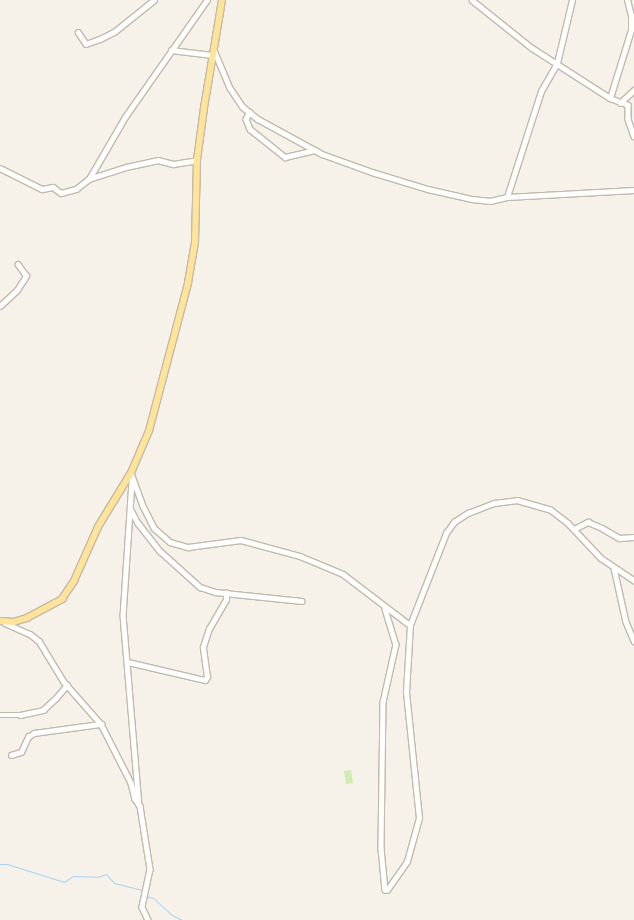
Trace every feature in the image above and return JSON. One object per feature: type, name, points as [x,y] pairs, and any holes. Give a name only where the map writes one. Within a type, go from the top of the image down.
[{"type":"main road","points":[[2,622],[26,618],[62,599],[74,581],[98,527],[131,476],[149,431],[184,300],[195,242],[197,160],[222,0]]},
{"type":"street","points":[[78,32],[86,44],[100,39],[114,32],[154,0]]},
{"type":"street","points":[[89,179],[125,118],[207,0]]},
{"type":"street","points":[[472,0],[532,48],[610,98],[628,105],[628,119],[634,136]]},
{"type":"street","points":[[507,197],[541,91],[558,63],[572,0]]},
{"type":"street","points":[[610,98],[631,30],[632,16],[627,0]]},
{"type":"street","points":[[213,48],[230,88],[243,107],[315,150],[372,172],[464,197],[490,201],[507,197],[634,190]]},
{"type":"street","points":[[171,50],[212,55]]},
{"type":"street","points":[[620,103],[634,90]]},
{"type":"street","points":[[250,112],[246,119],[250,129],[285,157],[315,150]]},
{"type":"street","points":[[0,168],[42,189],[53,187],[62,193],[76,189],[89,179],[120,168],[158,160],[173,164],[197,160]]},
{"type":"street","points":[[0,306],[17,290],[26,276],[18,265]]},
{"type":"street","points":[[131,476],[131,509],[123,615],[140,806],[150,869],[142,907],[148,920]]},
{"type":"street","points":[[131,476],[154,528],[170,542],[188,547],[241,540],[285,551],[343,574],[385,608],[410,625]]},
{"type":"street","points":[[385,608],[396,644],[383,702],[381,840],[385,890],[387,890],[407,861],[419,818],[406,692],[410,625],[446,533],[454,522],[482,506],[517,500],[552,510],[574,529],[588,546],[614,568],[634,580]]},
{"type":"street","points":[[131,509],[138,523],[160,551],[193,583],[215,592],[302,601]]},
{"type":"street","points":[[574,529],[588,522],[619,538],[634,537]]},
{"type":"street","points":[[614,568],[626,622],[634,641]]},
{"type":"street","points":[[128,662],[205,680],[207,678],[203,647],[209,629],[226,599],[226,593]]},
{"type":"street","points":[[2,622],[30,634],[38,641],[66,684],[101,724],[140,806]]},
{"type":"street","points":[[0,714],[20,715],[43,710],[56,698],[66,684]]},
{"type":"street","points":[[11,754],[21,752],[28,737],[34,733],[101,724]]},
{"type":"green space","points":[[351,770],[353,783],[346,784],[344,771]]},
{"type":"waterway","points":[[0,864],[7,864],[64,882],[73,876],[97,877],[106,874],[114,883],[142,890],[142,895]]},
{"type":"waterway","points":[[146,896],[153,898],[172,915],[182,920]]}]
